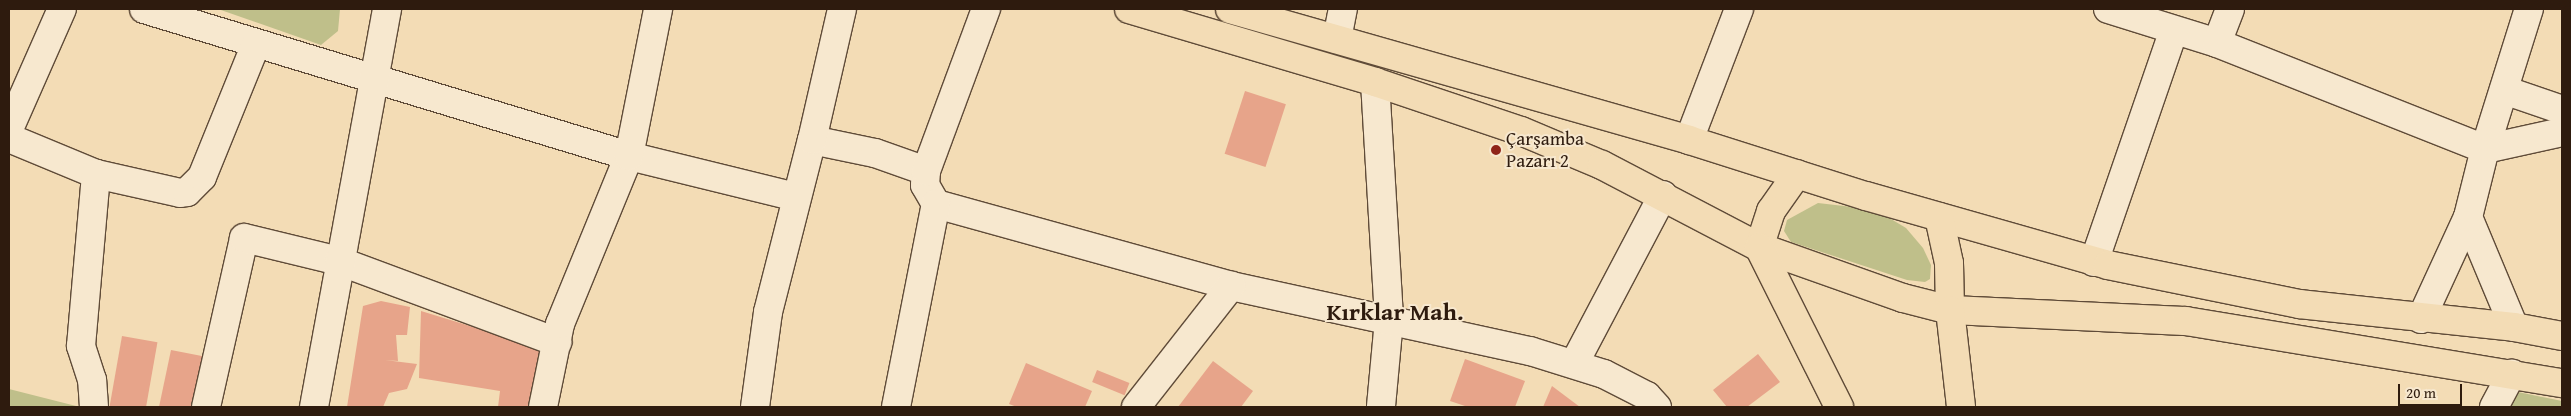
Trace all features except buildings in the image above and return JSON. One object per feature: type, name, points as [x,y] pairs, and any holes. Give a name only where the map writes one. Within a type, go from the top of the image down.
[{"type":"main road","points":[[1129,9],[1375,82],[1521,131],[1663,196],[1759,247],[1861,286],[1950,310],[2186,321],[2562,382]]},
{"type":"main road","points":[[1230,9],[1689,140],[1939,217],[2094,262],[2299,304],[2514,327],[2562,336]]},
{"type":"main road","points":[[1797,174],[1771,211],[1759,247],[1839,407]]},
{"type":"main road","points":[[1939,217],[1949,263],[1950,310],[1961,407]]},
{"type":"street","points":[[9,129],[62,9]]},
{"type":"street","points":[[144,9],[374,81],[629,156],[796,197]]},
{"type":"street","points":[[314,407],[339,261],[387,9]]},
{"type":"street","points":[[543,407],[560,324],[629,156],[658,9]]},
{"type":"street","points":[[754,407],[768,312],[812,140],[842,9]]},
{"type":"street","points":[[896,407],[936,204],[925,185],[926,171],[986,9]]},
{"type":"street","points":[[1337,39],[1343,9]]},
{"type":"street","points":[[1689,140],[1739,9]]},
{"type":"street","points":[[2109,9],[2174,32],[2217,44],[2485,148],[2562,132]]},
{"type":"street","points":[[2217,44],[2230,9]]},
{"type":"street","points":[[2421,318],[2468,217],[2485,148],[2529,9]]},
{"type":"street","points":[[2094,262],[2174,32]]},
{"type":"street","points":[[9,138],[96,174],[180,193],[193,188],[202,177],[256,44]]},
{"type":"street","points":[[1375,82],[1389,320],[1381,407]]},
{"type":"street","points":[[2504,90],[2562,110]]},
{"type":"street","points":[[812,140],[875,153],[926,171]]},
{"type":"street","points":[[94,407],[92,380],[81,346],[96,174]]},
{"type":"street","points":[[1574,364],[1663,196]]},
{"type":"street","points":[[936,204],[1231,286],[1389,320],[1574,364],[1604,374],[1647,396],[1657,407]]},
{"type":"street","points":[[2468,217],[2514,327]]},
{"type":"street","points":[[206,407],[244,238],[339,261],[557,342]]},
{"type":"street","points":[[1136,407],[1231,286]]},
{"type":"street","points":[[2494,407],[2512,373]]},
{"type":"green space","points":[[218,9],[340,9],[338,31],[321,45]]},
{"type":"green space","points":[[1818,203],[1861,208],[1886,216],[1906,228],[1923,248],[1931,265],[1930,279],[1925,282],[1907,280],[1791,242],[1784,231],[1787,220]]},
{"type":"green space","points":[[9,389],[76,406],[77,407],[9,407]]},
{"type":"green space","points":[[2518,392],[2562,401],[2562,407],[2509,407]]},
{"type":"place","name":"Çarşamba Pazarı 2","points":[[1496,150]]},
{"type":"district","name":"Kırklar Mah.","points":[[1395,312]]}]
